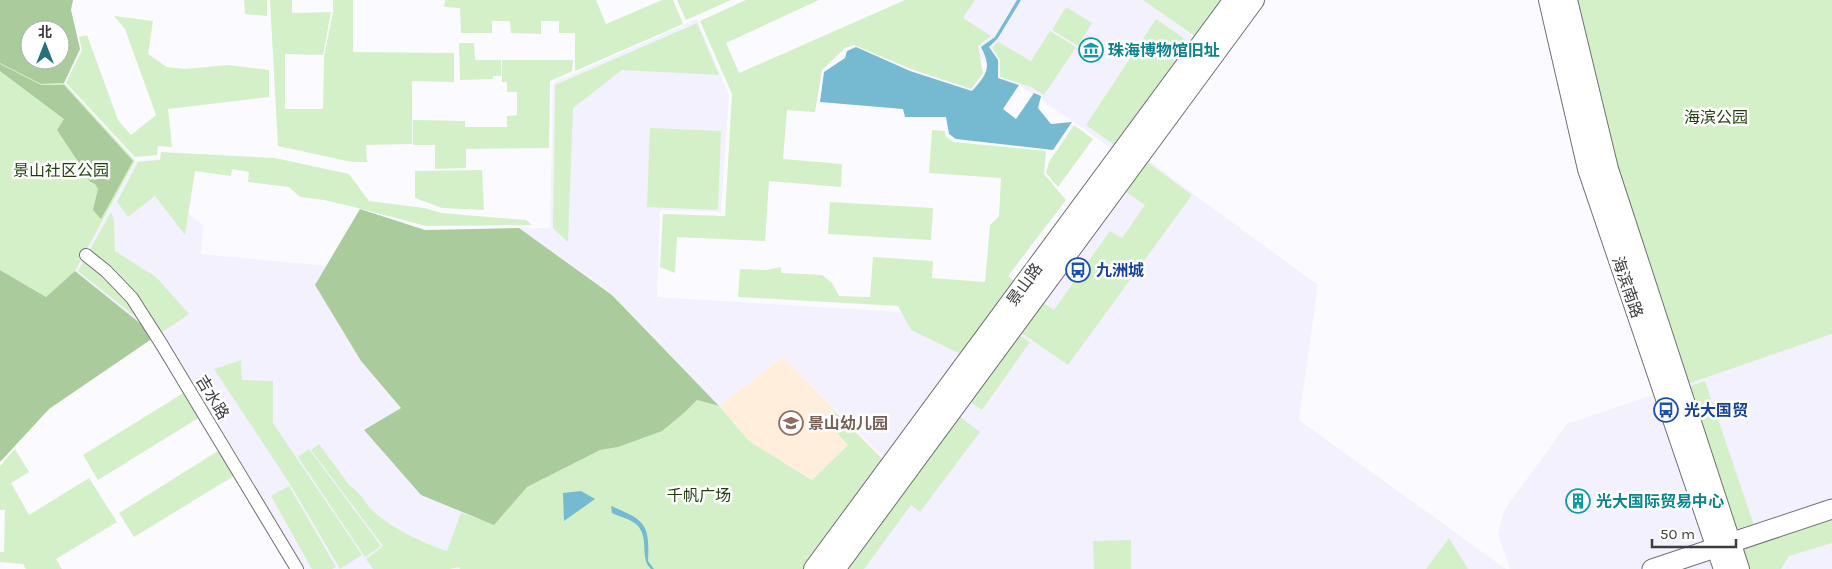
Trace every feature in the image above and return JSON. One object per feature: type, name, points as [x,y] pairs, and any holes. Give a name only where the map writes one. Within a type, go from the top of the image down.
[{"type":"main road","name":"景山路","points":[[814,569],[1234,0]]},
{"type":"main road","name":"景山路","points":[[836,569],[1254,0]]},
{"type":"main road","name":"海滨南路","points":[[1549,0],[1588,169],[1724,545],[1739,569]]},
{"type":"main road","name":"海滨南路","points":[[1568,0],[1608,169],[1724,545],[1724,569]]},
{"type":"main road","points":[[1652,569],[1832,509]]},
{"type":"street","name":"吉水路","points":[[86,255],[106,271],[132,298],[297,569]]},
{"type":"shaded area","points":[[959,0],[1143,0],[1203,43],[1120,154],[939,30]]},
{"type":"shaded area","points":[[697,19],[729,95],[721,212],[660,210],[657,297],[999,318],[891,465],[783,357],[719,406],[612,294],[519,228],[550,228],[553,83]]},
{"type":"shaded area","points":[[1141,154],[1318,284],[1299,420],[1506,569],[836,569]]},
{"type":"shaded area","points":[[159,159],[157,188],[203,225],[201,254],[327,266],[315,285],[361,361],[401,408],[364,430],[421,495],[477,518],[460,569],[297,569],[157,336],[75,271],[136,161]]},
{"type":"shaded area","points":[[1832,334],[1832,569],[1739,569],[1679,387]]},
{"type":"shaded area","name":"景山幼儿园","points":[[783,357],[890,466],[859,508],[749,441],[719,406]]},
{"type":"shaded area","name":"光大国际贸易中心","points":[[1664,391],[1724,569],[1510,569],[1498,534],[1505,509],[1567,424]]},
{"type":"green space","points":[[0,0],[73,0],[71,10],[80,49],[64,83],[41,84],[0,63]]},
{"type":"green space","points":[[244,0],[267,0],[267,16],[245,14]]},
{"type":"green space","points":[[270,0],[292,0],[292,13],[331,12],[323,55],[285,54],[285,109],[323,109],[324,57],[333,12],[333,0],[353,0],[353,52],[454,53],[454,82],[412,81],[412,144],[366,145],[367,162],[352,162],[278,146]]},
{"type":"green space","points":[[445,0],[596,0],[606,24],[662,0],[673,0],[683,24],[575,71],[575,33],[559,33],[559,21],[541,21],[541,34],[511,33],[510,21],[492,21],[492,33],[461,33],[460,8],[444,7]]},
{"type":"green space","points":[[677,0],[731,0],[686,20]]},
{"type":"green space","points":[[746,0],[819,0],[726,43],[739,73],[905,0],[975,0],[963,18],[991,36],[978,46],[983,73],[971,89],[911,69],[854,45],[845,48],[822,70],[815,112],[787,110],[783,159],[842,164],[841,187],[769,181],[765,241],[677,237],[675,273],[660,267],[663,214],[725,216],[732,94],[700,21]]},
{"type":"green space","points":[[1143,0],[1234,0],[1203,42]]},
{"type":"green space","name":"海滨公园","points":[[1568,0],[1832,0],[1832,334],[1679,387]]},
{"type":"green space","points":[[1066,7],[1092,23],[1078,46],[1052,30]]},
{"type":"green space","points":[[114,16],[153,21],[148,54],[167,67],[185,69],[228,65],[269,70],[269,97],[168,109],[172,147],[158,146],[157,155],[135,157],[66,83],[82,50],[79,37],[87,35],[118,120],[131,135],[156,115],[125,29]]},
{"type":"green space","points":[[1156,19],[1185,39],[1189,56],[1120,149],[1086,125]]},
{"type":"green space","points":[[697,23],[719,75],[622,70],[573,108],[568,242],[553,228],[555,85]]},
{"type":"green space","points":[[1050,31],[1076,47],[1044,95],[1031,87],[1000,77],[1000,59],[992,48],[998,42],[1031,61]]},
{"type":"green space","points":[[459,43],[474,43],[475,60],[501,60],[501,76],[493,76],[493,79],[460,80]]},
{"type":"green space","points":[[502,60],[573,60],[572,71],[550,81],[549,148],[466,149],[466,168],[435,169],[435,145],[413,145],[413,120],[465,121],[465,127],[507,127],[507,116],[517,115],[517,92],[507,92],[507,82],[502,82]]},
{"type":"green space","name":"景山社区公园","points":[[0,63],[41,84],[64,83],[135,161],[75,271],[46,297],[0,270]]},
{"type":"green space","points":[[0,64],[41,85],[64,85],[133,161],[101,219],[93,210],[98,189],[95,184],[89,181],[57,130],[64,119],[0,71]]},
{"type":"green space","points":[[1074,125],[1093,139],[1058,187],[1046,173],[1049,162]]},
{"type":"green space","points":[[650,128],[721,131],[718,210],[647,207]]},
{"type":"green space","points":[[932,130],[945,131],[946,137],[954,142],[1046,151],[1044,174],[1066,200],[1008,276],[1021,286],[967,357],[911,330],[898,306],[738,297],[740,269],[766,270],[781,267],[781,273],[822,275],[832,283],[839,296],[870,297],[873,257],[933,261],[932,278],[985,282],[990,225],[999,216],[1001,178],[929,173]]},
{"type":"green space","points":[[161,152],[275,158],[349,174],[369,201],[424,208],[442,213],[526,220],[532,225],[426,226],[324,200],[300,197],[289,187],[248,182],[249,172],[232,169],[231,176],[195,171],[185,235],[155,196],[128,217],[117,202],[138,162],[160,160]]},
{"type":"green space","points":[[1142,158],[1192,195],[1068,365],[1017,330],[1038,299],[1054,310],[1110,231],[1122,238],[1145,205],[1119,187]]},
{"type":"green space","points":[[482,170],[484,210],[442,208],[415,198],[415,171]]},
{"type":"green space","points":[[830,202],[933,208],[931,240],[828,234]]},
{"type":"green space","points":[[360,209],[425,230],[519,228],[612,295],[719,406],[697,400],[662,431],[618,447],[600,450],[527,487],[494,525],[421,495],[364,430],[401,408],[361,361],[315,285]]},
{"type":"green space","points":[[111,212],[114,221],[115,251],[156,277],[189,314],[158,335],[78,271]]},
{"type":"green space","points":[[0,270],[46,297],[75,271],[156,336],[49,409],[0,462]]},
{"type":"green space","points":[[1014,332],[1030,342],[982,410],[966,399]]},
{"type":"green space","points":[[241,360],[242,380],[273,381],[273,423],[362,555],[340,569],[290,484],[214,369]]},
{"type":"green space","points":[[1705,381],[1756,531],[1735,538],[1684,388]]},
{"type":"green space","points":[[185,392],[200,417],[98,480],[83,455]]},
{"type":"green space","name":"千帆广场","points":[[697,400],[719,406],[749,441],[812,480],[848,445],[825,420],[834,411],[888,465],[814,569],[460,569],[460,567],[449,569],[373,569],[366,559],[383,546],[311,450],[319,444],[350,486],[382,518],[409,535],[447,551],[461,513],[494,524],[527,487],[600,449],[618,447],[685,412]]},
{"type":"green space","points":[[954,412],[980,432],[920,512],[911,505],[864,569],[839,569]]},
{"type":"green space","points":[[15,449],[29,472],[11,483],[29,515],[89,478],[117,522],[56,559],[62,569],[26,569],[23,564],[0,562],[0,552],[4,552],[5,510],[0,510],[0,466]]},
{"type":"green space","points":[[221,449],[237,474],[134,537],[119,513]]},
{"type":"green space","points":[[309,449],[381,546],[365,557],[298,457]]},
{"type":"green space","points":[[289,486],[336,567],[332,569],[312,569],[271,496]]},
{"type":"green space","points":[[1832,512],[1832,543],[1789,556],[1781,569],[1743,569],[1734,545]]},
{"type":"green space","points":[[1449,538],[1468,569],[1426,569]]},
{"type":"green space","points":[[1131,540],[1131,569],[1094,569],[1093,541]]},
{"type":"water","points":[[1017,0],[1021,0],[998,38],[989,47],[998,60],[998,78],[1019,85],[1003,109],[1016,119],[1034,93],[1041,96],[1038,108],[1051,124],[1072,122],[1053,150],[956,139],[949,134],[946,117],[905,117],[903,109],[820,102],[824,72],[845,58],[847,51],[856,47],[910,71],[972,91],[984,75],[987,66],[981,47],[995,37]]},
{"type":"water","points":[[581,491],[595,499],[564,521],[563,493]]},
{"type":"water","points":[[611,506],[631,515],[643,525],[648,539],[648,561],[654,569],[651,569],[647,564],[641,530],[632,521],[612,513]]},
{"type":"place","name":"珠海博物馆旧址","points":[[1091,50]]},
{"type":"place","name":"九洲城","points":[[1078,270]]},
{"type":"place","name":"光大国贸","points":[[1666,410]]},
{"type":"place","name":"景山幼儿园","points":[[791,423]]},
{"type":"place","name":"光大国际贸易中心","points":[[1578,501]]}]
